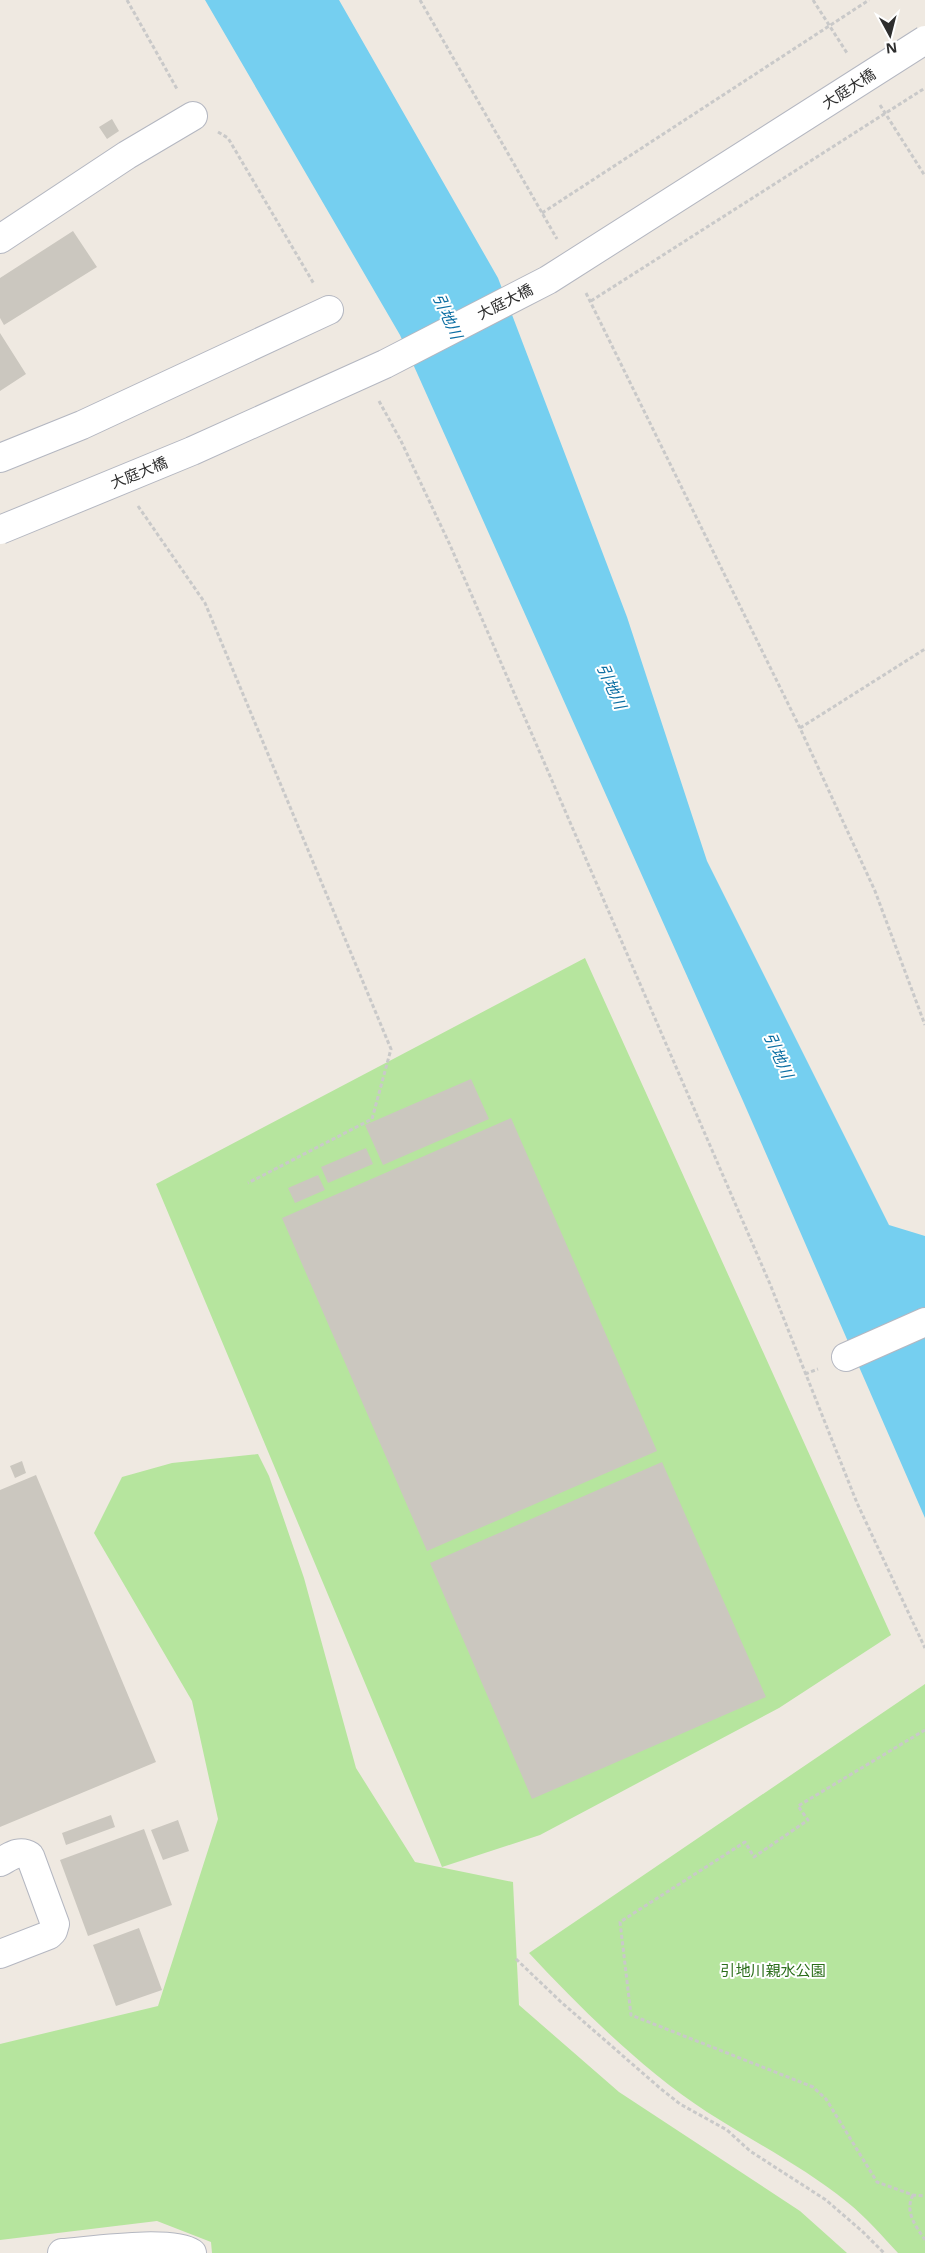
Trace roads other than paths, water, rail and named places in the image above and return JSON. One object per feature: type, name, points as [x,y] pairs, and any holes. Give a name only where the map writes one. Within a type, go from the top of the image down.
[{"type":"street","name":"大庭大橋","points":[[0,530],[192,451],[367,372],[548,280],[925,40]]},
{"type":"street","points":[[0,239],[127,155],[193,116]]},
{"type":"street","points":[[0,458],[82,425],[329,310]]},
{"type":"street","points":[[846,1357],[925,1322]]},
{"type":"street","points":[[0,1862],[18,1853],[24,1852],[30,1856],[55,1924],[53,1931],[49,1934],[0,1954]]},
{"type":"street","points":[[62,2253],[152,2246],[186,2248],[192,2253]]},
{"type":"water","name":"引地川","points":[[205,0],[339,0],[498,278],[627,617],[707,861],[889,1225],[925,1236],[925,1518],[743,1101],[400,335]]},
{"type":"park label","name":"引地川親水公園","points":[[773,1971]]}]
